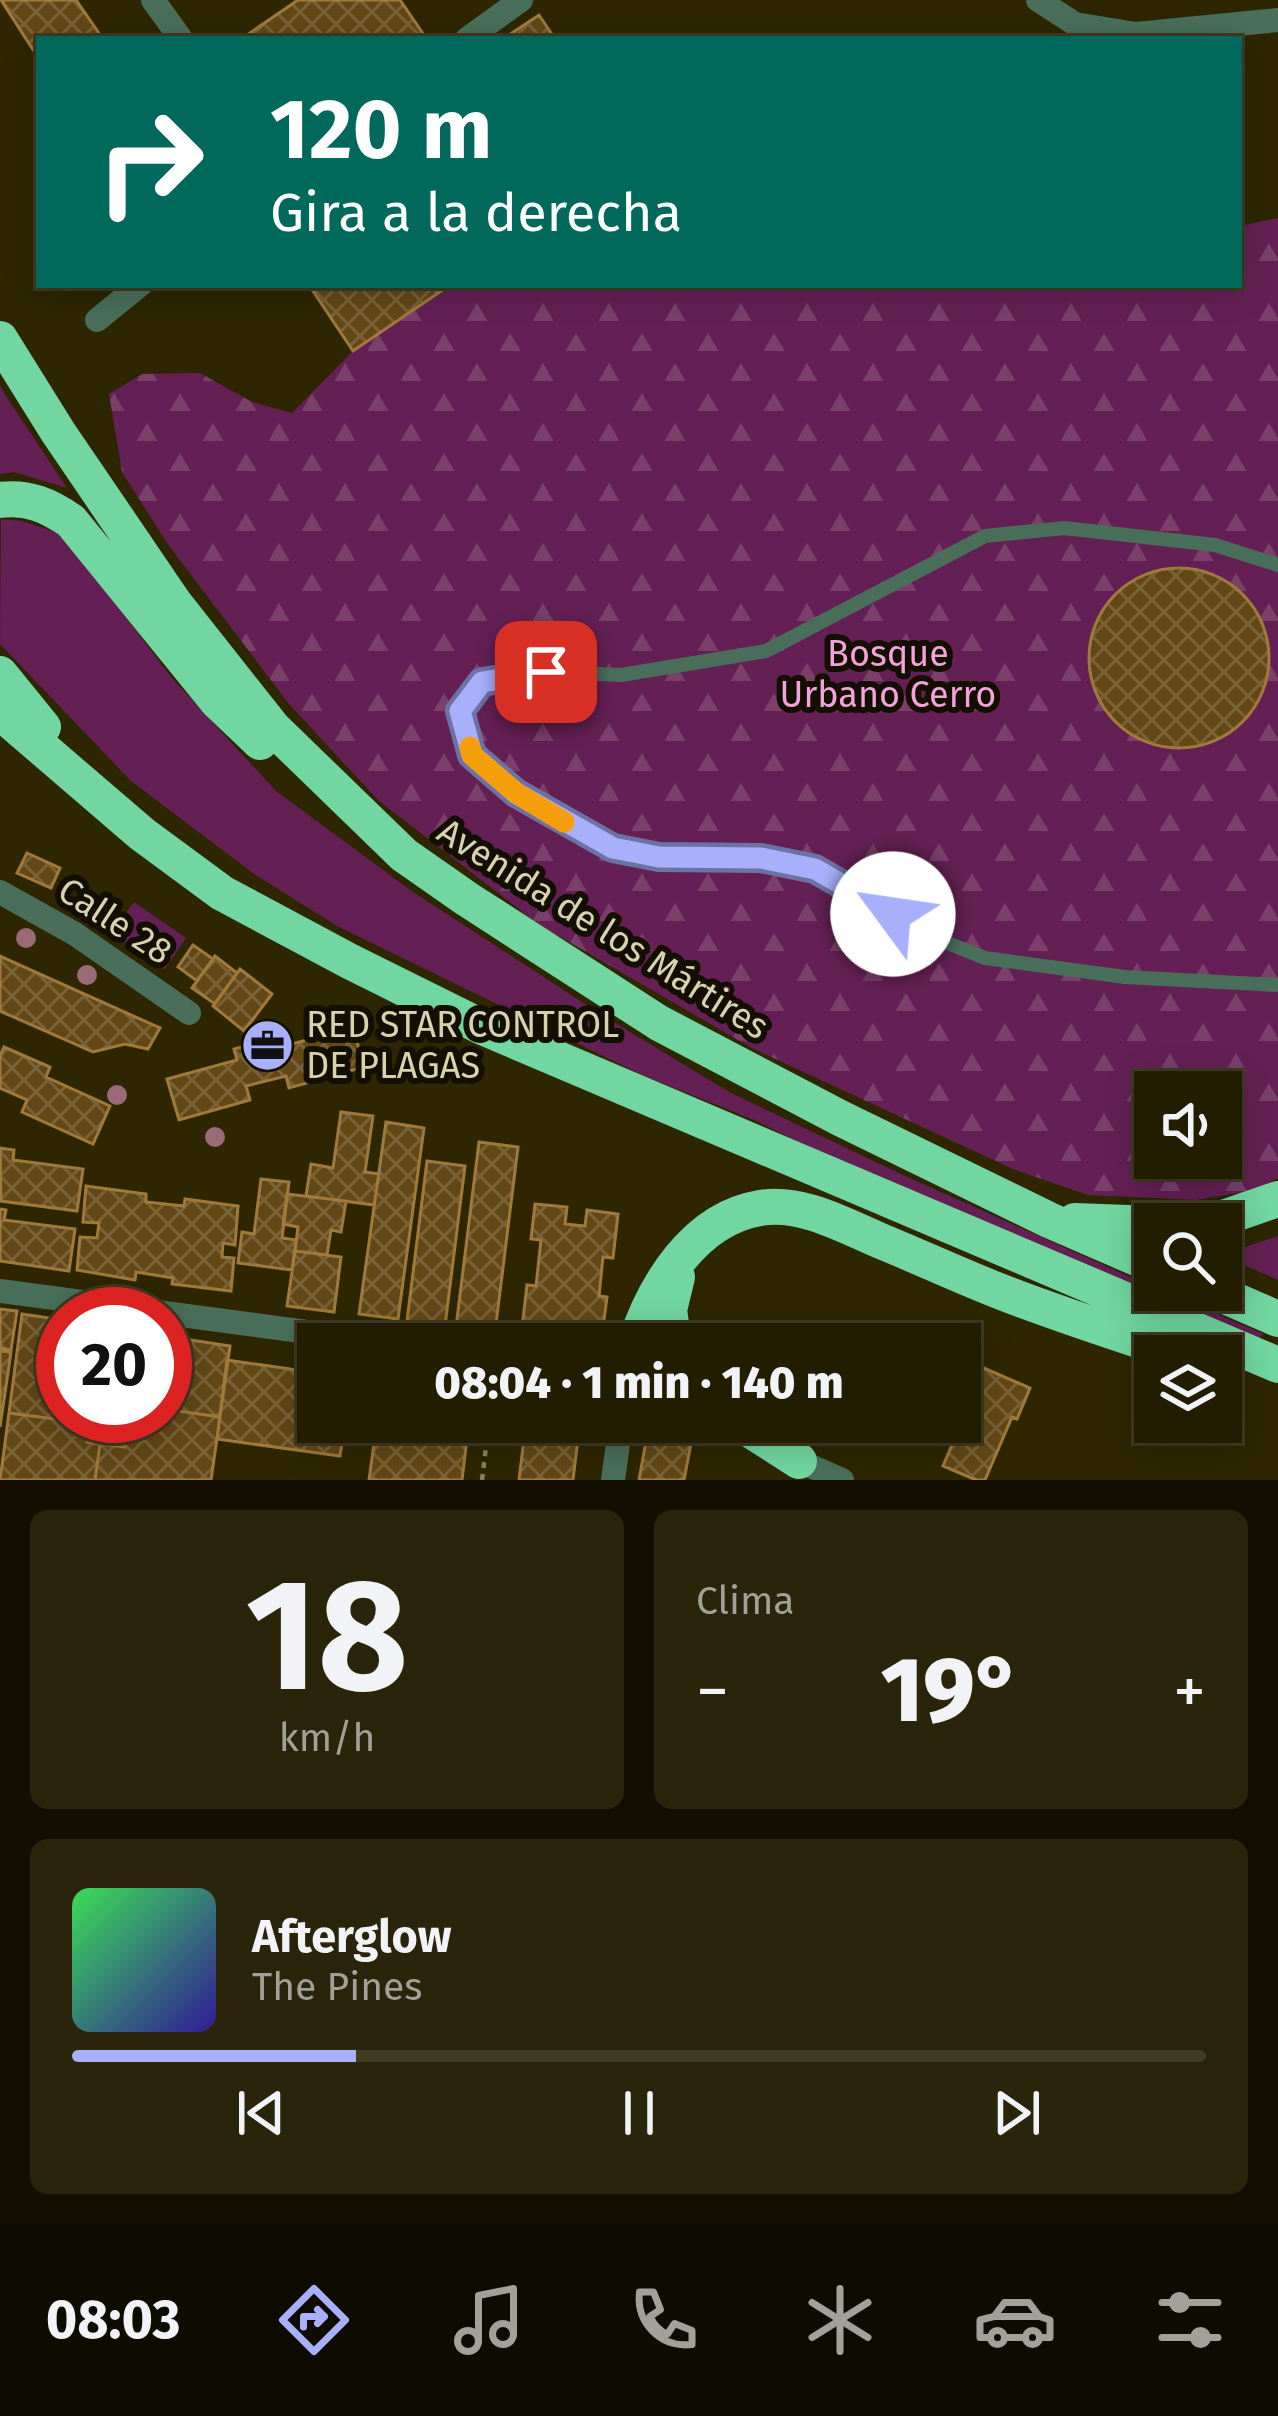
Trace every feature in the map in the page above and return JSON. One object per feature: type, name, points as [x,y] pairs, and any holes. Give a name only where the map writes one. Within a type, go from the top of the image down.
[{"type":"highway","points":[[0,307],[58,432]]},
{"type":"highway","name":"Avenida de los Mártires","points":[[0,339],[175,604],[273,728],[404,856],[659,1023],[840,1118],[1134,1256]]},
{"type":"highway","points":[[0,500],[47,505],[71,521],[217,701],[308,787],[404,856]]},
{"type":"highway","points":[[0,674],[142,834]]},
{"type":"highway","points":[[0,712],[142,834],[222,892],[351,962],[480,1026],[1278,1364]]},
{"type":"highway","points":[[1242,1211],[1278,1199]]},
{"type":"highway","points":[[643,1323],[652,1298],[690,1249],[718,1224],[764,1207],[821,1215],[997,1290],[1134,1338]]},
{"type":"highway","points":[[1049,1220],[1134,1223]]},
{"type":"highway","points":[[670,1323],[671,1293],[690,1249]]},
{"type":"highway","points":[[1242,1303],[1278,1319]]},
{"type":"highway","points":[[1242,1369],[1278,1376]]},
{"type":"highway","points":[[771,1443],[800,1461]]},
{"type":"street","points":[[153,0],[179,36]]},
{"type":"street","points":[[470,36],[521,0]]},
{"type":"street","points":[[1038,0],[1075,24],[1136,34],[1278,20]]},
{"type":"street","points":[[97,320],[136,288]]},
{"type":"street","name":"Calle 28","points":[[0,892],[75,934],[188,1013]]},
{"type":"street","points":[[0,1291],[297,1331]]},
{"type":"street","points":[[613,1480],[618,1443]]},
{"type":"street","points":[[759,1443],[842,1480]]},
{"type":"lane","points":[[1278,565],[1214,545],[1064,528],[986,536],[766,650],[621,675],[546,672],[482,682],[460,711],[472,755],[516,793],[613,848],[659,857],[761,858],[815,869],[928,935],[985,958],[1125,977],[1278,985]]},
{"type":"path","points":[[482,1480],[486,1443]]},
{"type":"green space","name":"Bosque Urbano Cerro","points":[[1278,218],[1278,1178],[1251,1191],[1196,1200],[1088,1195],[1015,1170],[752,1048],[538,924],[378,800],[289,704],[167,543],[122,472],[109,394],[142,374],[200,373],[252,402],[292,413],[353,351],[446,288],[1242,288],[1242,225]]},
{"type":"green space","points":[[0,385],[67,488],[14,472],[0,474]]},
{"type":"green space","points":[[1,519],[64,535],[171,677],[276,791],[413,892],[731,1093],[1134,1279],[1134,1291],[891,1187],[754,1120],[642,1075],[337,926],[254,874],[131,781],[0,644]]},
{"type":"green space","points":[[134,902],[186,938],[165,969],[112,933]]},
{"type":"green space","points":[[1278,1236],[1278,1280],[1242,1264],[1242,1248]]},
{"type":"green space","points":[[1181,1311],[1210,1311],[1264,1334],[1254,1342]]},
{"type":"building","points":[[1,0],[76,0],[101,36],[36,36],[36,54]]},
{"type":"building","points":[[298,0],[400,0],[424,35],[422,36],[245,36]]},
{"type":"building","points":[[539,15],[553,36],[508,36]]},
{"type":"building","points":[[311,288],[446,288],[353,351]]},
{"type":"building","points":[[1179,568],[1214,575],[1243,594],[1262,623],[1269,658],[1262,693],[1243,722],[1214,741],[1179,748],[1144,741],[1115,722],[1096,693],[1089,658],[1096,623],[1115,594],[1144,575]]},
{"type":"building","points":[[27,853],[60,868],[51,888],[17,873]]},
{"type":"building","points":[[193,945],[213,959],[197,981],[178,967]]},
{"type":"building","points":[[0,956],[160,1028],[148,1049],[125,1044],[93,1052],[0,1011]]},
{"type":"building","points":[[215,956],[237,973],[215,1004],[192,988]]},
{"type":"building","points":[[240,969],[272,994],[244,1031],[213,1006]]},
{"type":"building","points":[[353,1027],[364,1067],[289,1088],[286,1076],[246,1086],[250,1100],[179,1120],[167,1079],[237,1060],[234,1049],[282,1036],[285,1046]]},
{"type":"building","points":[[4,1047],[50,1067],[46,1077],[110,1106],[93,1144],[22,1112],[27,1100],[0,1088]]},
{"type":"building","points":[[341,1112],[373,1116],[365,1172],[379,1174],[374,1205],[306,1196],[311,1164],[333,1168]]},
{"type":"building","points":[[386,1122],[424,1128],[398,1319],[359,1314]]},
{"type":"building","points":[[479,1142],[518,1147],[496,1323],[456,1323]]},
{"type":"building","points":[[0,1148],[14,1150],[13,1160],[83,1169],[77,1211],[1,1201]]},
{"type":"building","points":[[427,1161],[465,1166],[445,1323],[407,1321]]},
{"type":"building","points":[[261,1179],[289,1182],[282,1238],[296,1240],[292,1270],[238,1263],[242,1232],[254,1234]]},
{"type":"building","points":[[86,1186],[146,1194],[146,1202],[184,1206],[185,1199],[238,1206],[235,1245],[223,1243],[222,1257],[234,1258],[231,1291],[172,1284],[173,1278],[136,1272],[135,1280],[77,1270],[80,1237],[97,1238],[99,1223],[83,1222]]},
{"type":"building","points":[[287,1194],[346,1201],[341,1232],[331,1230],[327,1255],[295,1251],[298,1227],[283,1224]]},
{"type":"building","points":[[535,1204],[567,1207],[565,1224],[585,1226],[587,1210],[618,1214],[613,1258],[603,1257],[599,1296],[607,1297],[604,1323],[523,1323],[527,1285],[536,1286],[541,1240],[531,1239]]},
{"type":"building","points":[[0,1209],[6,1210],[4,1220],[75,1229],[69,1271],[0,1261]]},
{"type":"building","points":[[295,1251],[341,1257],[334,1312],[287,1306]]},
{"type":"building","points":[[0,1309],[17,1311],[11,1350],[0,1348]]},
{"type":"building","points":[[22,1314],[36,1316],[36,1416],[9,1413]]},
{"type":"building","points":[[192,1340],[230,1346],[220,1417],[192,1413]]},
{"type":"building","points":[[0,1351],[11,1352],[0,1427]]},
{"type":"building","points":[[227,1360],[297,1370],[297,1443],[342,1443],[340,1456],[217,1439]]},
{"type":"building","points":[[981,1367],[1030,1388],[985,1480],[943,1466],[953,1443],[981,1443]]},
{"type":"building","points":[[9,1413],[36,1416],[36,1443],[100,1444],[95,1480],[0,1480]]},
{"type":"building","points":[[192,1413],[220,1417],[211,1480],[95,1480],[100,1444],[125,1447],[126,1443],[192,1443]]},
{"type":"building","points":[[374,1443],[466,1443],[462,1480],[369,1480]]},
{"type":"building","points":[[523,1443],[577,1443],[573,1480],[519,1480]]},
{"type":"building","points":[[646,1443],[691,1443],[684,1480],[639,1480]]},
{"type":"slow traffic","points":[[470,747],[472,755],[516,793],[564,822]]},
{"type":"place","name":"RED STAR CONTROL DE PLAGAS","points":[[267,1046]]},
{"type":"route","points":[[546,672],[482,682],[460,711],[472,755],[516,793],[613,848],[659,857],[761,858],[815,869],[893,914]]}]
